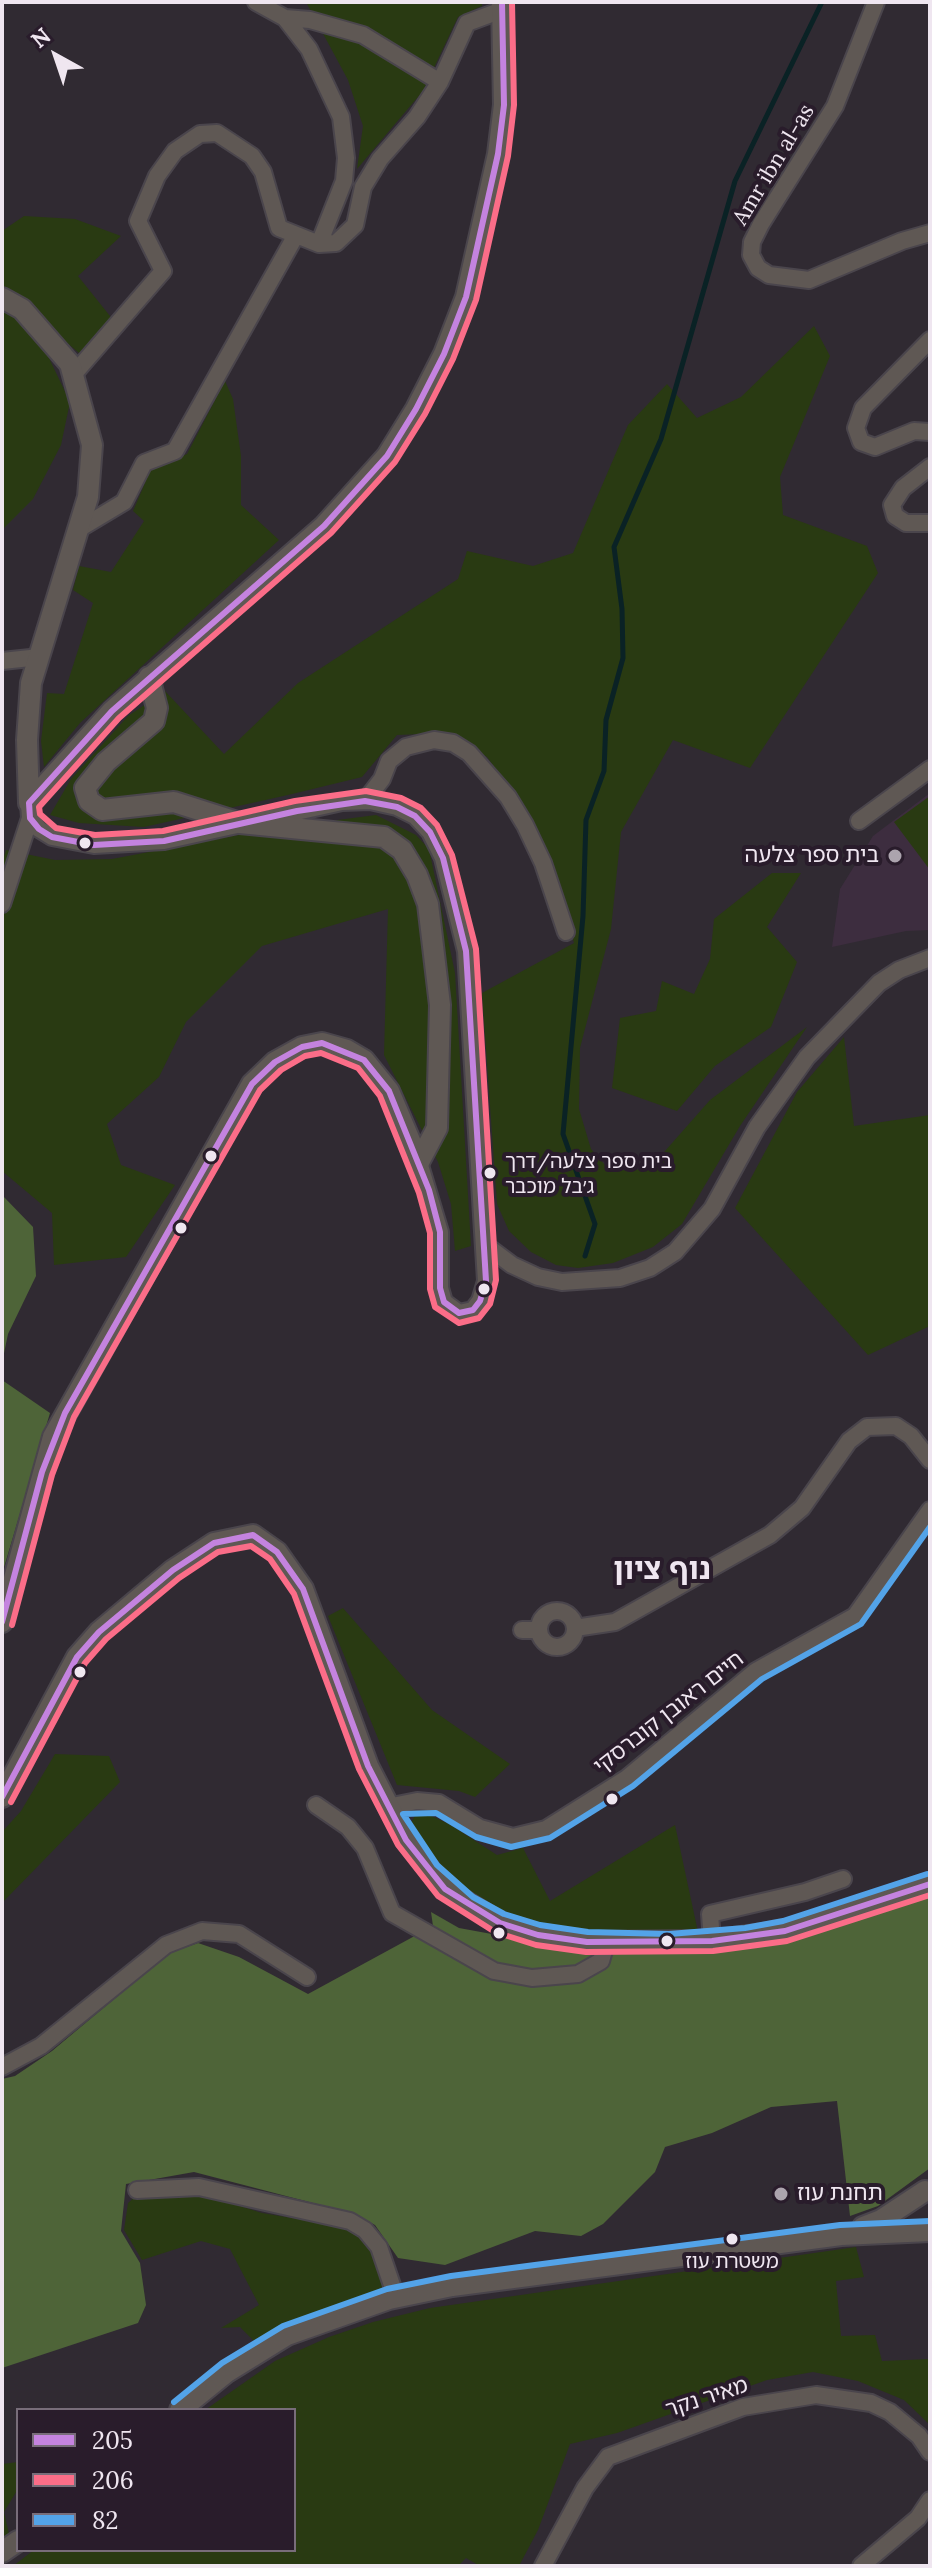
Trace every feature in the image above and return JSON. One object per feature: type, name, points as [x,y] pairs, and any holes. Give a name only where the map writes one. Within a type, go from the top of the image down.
[{"type":"street","points":[[256,2],[285,18],[309,49],[341,117],[346,158],[344,181],[319,244]]},
{"type":"street","name":"Amr ibn al-as","points":[[876,2],[835,106],[761,224],[752,242],[751,255],[758,268],[769,275],[809,280],[930,233]]},
{"type":"street","points":[[29,810],[78,744],[149,677],[324,526],[387,456],[416,409],[444,354],[466,297],[498,154],[504,105],[502,6],[467,23],[440,82],[417,117],[380,159],[363,187],[355,225],[336,243],[319,244],[279,228],[263,172],[252,156],[217,133],[200,134],[175,151],[157,176],[138,221],[163,271],[73,375]]},
{"type":"street","points":[[285,18],[310,20],[363,35],[440,82]]},
{"type":"street","points":[[79,529],[124,502],[144,463],[175,451],[296,235]]},
{"type":"street","points":[[2,298],[22,309],[70,364],[92,445],[88,497],[31,683],[27,740],[29,810],[2,904]]},
{"type":"street","points":[[930,340],[863,408],[856,428],[861,442],[875,447],[914,431],[930,432]]},
{"type":"street","points":[[930,467],[903,488],[892,505],[895,516],[906,523],[930,523]]},
{"type":"street","points":[[2,661],[40,657]]},
{"type":"street","points":[[149,677],[157,708],[154,721],[106,762],[85,788],[89,801],[102,810],[174,802],[240,823],[384,837],[402,850],[417,875],[428,904],[440,1005],[437,1128],[419,1162]]},
{"type":"street","points":[[365,801],[382,779],[389,761],[406,747],[434,740],[453,743],[469,753],[508,797],[525,825],[543,863],[566,932]]},
{"type":"street","points":[[859,821],[930,769]]},
{"type":"street","points":[[2,1622],[53,1437],[252,1084],[275,1062],[302,1047],[322,1043],[347,1050],[364,1060],[389,1091],[419,1162],[440,1232],[444,1302],[459,1313],[473,1310],[480,1301],[486,1281],[466,951],[455,898],[437,845],[415,816],[397,807],[365,801],[342,802],[164,841],[94,845],[52,837],[29,810]]},
{"type":"street","points":[[484,1244],[512,1265],[538,1277],[562,1282],[620,1278],[650,1268],[675,1252],[712,1209],[757,1127],[807,1057],[879,983],[899,970],[930,958]]},
{"type":"street","points":[[575,1628],[615,1622],[770,1535],[802,1508],[849,1441],[867,1427],[896,1426],[911,1436],[930,1460]]},
{"type":"street","name":"חיים ראובן קוברסקי","points":[[387,1807],[417,1801],[439,1803],[480,1828],[513,1837],[546,1829],[627,1778],[765,1665],[855,1616],[930,1510]]},
{"type":"street","points":[[2,1797],[77,1657],[99,1632],[173,1570],[214,1543],[253,1535],[277,1552],[303,1589],[340,1696],[387,1807],[429,1872],[467,1905],[500,1923],[538,1935],[606,1943],[712,1941],[785,1931],[930,1884]]},
{"type":"street","points":[[559,1611],[571,1617],[575,1628],[574,1637],[560,1647],[545,1643],[530,1630],[546,1614],[559,1611]]},
{"type":"street","points":[[316,1805],[348,1827],[365,1848],[392,1913],[494,1971],[532,1978],[578,1974],[601,1961],[606,1943]]},
{"type":"street","points":[[712,1941],[710,1914],[805,1892],[843,1879]]},
{"type":"street","points":[[2,2067],[41,2046],[166,1945],[202,1931],[239,1934],[307,1977]]},
{"type":"street","points":[[137,2190],[199,2187],[350,2221],[365,2230],[379,2247],[396,2297]]},
{"type":"street","points":[[182,2408],[227,2372],[287,2335],[396,2297],[452,2286],[841,2235],[930,2228],[923,2209],[928,2187]]},
{"type":"street","points":[[841,2235],[881,2220],[928,2187]]},
{"type":"street","name":"מאיר נקר","points":[[543,2566],[591,2478],[608,2457],[743,2407],[816,2395],[871,2403],[890,2412],[912,2429],[930,2452]]},
{"type":"street","points":[[861,2566],[918,2518],[930,2500]]},
{"type":"shaded area","name":"בית ספר צלעה","points":[[930,793],[930,930],[906,931],[832,947],[840,889],[873,836]]},
{"type":"green space","points":[[306,2],[482,2],[482,6],[458,17],[423,91],[357,169],[363,126],[348,80]]},
{"type":"green space","points":[[24,216],[75,219],[121,236],[78,276],[114,321],[79,353],[2,287],[2,231]]},
{"type":"green space","points":[[2,307],[22,321],[49,358],[70,402],[61,445],[33,499],[2,530]]},
{"type":"green space","points":[[814,326],[830,356],[780,477],[783,515],[867,546],[878,573],[750,768],[673,740],[621,832],[611,929],[580,1048],[579,1109],[591,1149],[605,1165],[627,1171],[650,1168],[710,1100],[807,1027],[740,1126],[682,1224],[653,1247],[613,1263],[578,1268],[556,1265],[531,1252],[509,1231],[497,1204],[482,993],[574,943],[550,859],[516,797],[487,757],[447,733],[397,735],[362,777],[288,795],[144,827],[79,823],[50,815],[71,779],[128,716],[165,691],[224,754],[298,683],[458,579],[467,551],[533,566],[573,553],[628,425],[667,384],[697,418],[741,397]]},
{"type":"green space","points":[[225,381],[233,399],[241,456],[241,505],[279,540],[80,723],[44,767],[41,741],[47,693],[64,694],[93,603],[73,590],[79,566],[111,572],[144,521],[133,511],[151,469],[187,454]]},
{"type":"green space","points":[[930,796],[930,870],[894,822]]},
{"type":"green space","points":[[376,815],[416,835],[429,849],[455,973],[471,1246],[455,1251],[451,1204],[438,1162],[384,1055],[388,909],[262,946],[186,1022],[159,1077],[107,1124],[121,1165],[175,1185],[126,1257],[54,1265],[52,1213],[2,1171],[2,863],[6,850],[55,860],[112,859],[276,828]]},
{"type":"green space","points":[[772,873],[801,873],[767,927],[797,962],[771,1027],[715,1066],[677,1111],[612,1088],[620,1018],[656,1011],[662,981],[694,994],[710,959],[714,919]]},
{"type":"green space","points":[[844,1037],[854,1126],[930,1115],[930,1326],[868,1355],[735,1208],[797,1092]]},
{"type":"green space","points":[[2,1195],[33,1227],[36,1276],[8,1334],[2,1363]]},
{"type":"green space","points":[[2,1380],[50,1413],[2,1574]]},
{"type":"green space","points":[[343,1608],[432,1710],[510,1764],[475,1797],[459,1791],[397,1785],[328,1616]]},
{"type":"green space","points":[[55,1754],[109,1756],[120,1782],[2,1903],[2,1832],[21,1811]]},
{"type":"green space","points":[[418,1810],[449,1824],[497,1855],[523,1848],[550,1901],[675,1825],[698,1932],[583,1932],[522,1922],[438,1873],[411,1823]]},
{"type":"green space","points":[[930,1892],[930,2168],[878,2206],[850,2216],[837,2101],[771,2107],[712,2133],[665,2147],[655,2172],[603,2224],[581,2236],[535,2231],[445,2265],[398,2258],[375,2225],[355,2214],[194,2172],[126,2184],[121,2231],[140,2263],[146,2305],[138,2323],[2,2368],[2,2079],[15,2076],[52,2051],[169,1953],[198,1943],[239,1957],[308,1994],[433,1926],[431,1912],[459,1928],[579,1950],[675,1949]]},
{"type":"green space","points":[[137,2195],[205,2195],[262,2213],[345,2227],[367,2239],[383,2282],[381,2291],[345,2302],[254,2341],[240,2327],[221,2328],[259,2305],[230,2249],[201,2241],[142,2260],[124,2230],[128,2203]]},
{"type":"green space","points":[[856,2247],[864,2277],[836,2281],[841,2336],[875,2335],[882,2361],[930,2359],[930,2425],[904,2400],[858,2381],[813,2372],[767,2380],[617,2433],[570,2444],[538,2530],[519,2566],[480,2566],[466,2558],[458,2566],[13,2566],[31,2552],[296,2552],[296,2408],[208,2408],[275,2361],[329,2337],[430,2308]]},
{"type":"green space","points":[[16,2462],[16,2492],[4,2512],[9,2534],[2,2537],[2,2464]]},
{"type":"waterway","points":[[585,1256],[595,1224],[563,1134],[583,916],[586,820],[604,771],[606,720],[623,658],[622,609],[614,547],[661,439],[735,181],[822,2]]},
{"type":"transit line","name":"205","points":[[2,1622],[42,1472],[65,1413],[252,1084],[275,1062],[302,1047],[322,1043],[364,1060],[389,1091],[429,1190],[440,1232],[440,1288],[444,1302],[459,1313],[473,1310],[480,1301],[486,1281],[466,951],[443,858],[430,832],[415,816],[397,807],[365,801],[297,811],[164,841],[94,845],[52,837],[39,829],[30,818],[29,803],[112,711],[324,526],[387,456],[416,409],[444,354],[466,297],[498,154],[504,105],[502,2]]},
{"type":"transit line","name":"206","points":[[12,1625],[52,1475],[74,1417],[260,1090],[281,1070],[305,1056],[321,1053],[358,1068],[380,1096],[419,1193],[430,1233],[430,1289],[435,1307],[459,1323],[479,1318],[490,1304],[496,1280],[476,949],[452,855],[437,825],[421,808],[401,798],[366,791],[295,801],[163,831],[95,835],[56,828],[40,814],[39,807],[119,718],[331,533],[395,462],[425,414],[453,359],[476,300],[508,156],[514,105],[512,2]]},
{"type":"transit line","name":"82","points":[[927,1874],[783,1921],[745,1928],[669,1934],[588,1932],[540,1925],[504,1914],[473,1897],[437,1865],[403,1814],[436,1813],[476,1837],[511,1847],[550,1838],[633,1786],[762,1679],[861,1624],[930,1527]]},
{"type":"transit line","name":"205","points":[[2,1797],[77,1657],[99,1632],[173,1570],[214,1543],[253,1535],[277,1552],[303,1589],[368,1766],[406,1840],[445,1889],[500,1923],[538,1935],[587,1942],[712,1941],[785,1931],[930,1884]]},
{"type":"transit line","name":"206","points":[[11,1802],[85,1663],[106,1639],[179,1578],[218,1552],[251,1546],[270,1559],[294,1594],[359,1769],[398,1845],[438,1896],[495,1932],[536,1945],[586,1952],[713,1951],[787,1941],[930,1895]]},
{"type":"transit line","name":"82","points":[[174,2402],[222,2363],[283,2326],[387,2289],[451,2276],[840,2225],[930,2221]]},
{"type":"place","name":"בית ספר צלעה","points":[[895,856]]},
{"type":"place","name":"בית ספר צלעה/דרך ג׳בל מוכבר","points":[[490,1173]]},
{"type":"place","name":"תחנת עוז","points":[[781,2194]]},
{"type":"place","name":"משטרת עוז","points":[[732,2239]]},
{"type":"district","name":"נוף ציון","points":[[662,1570]]}]
